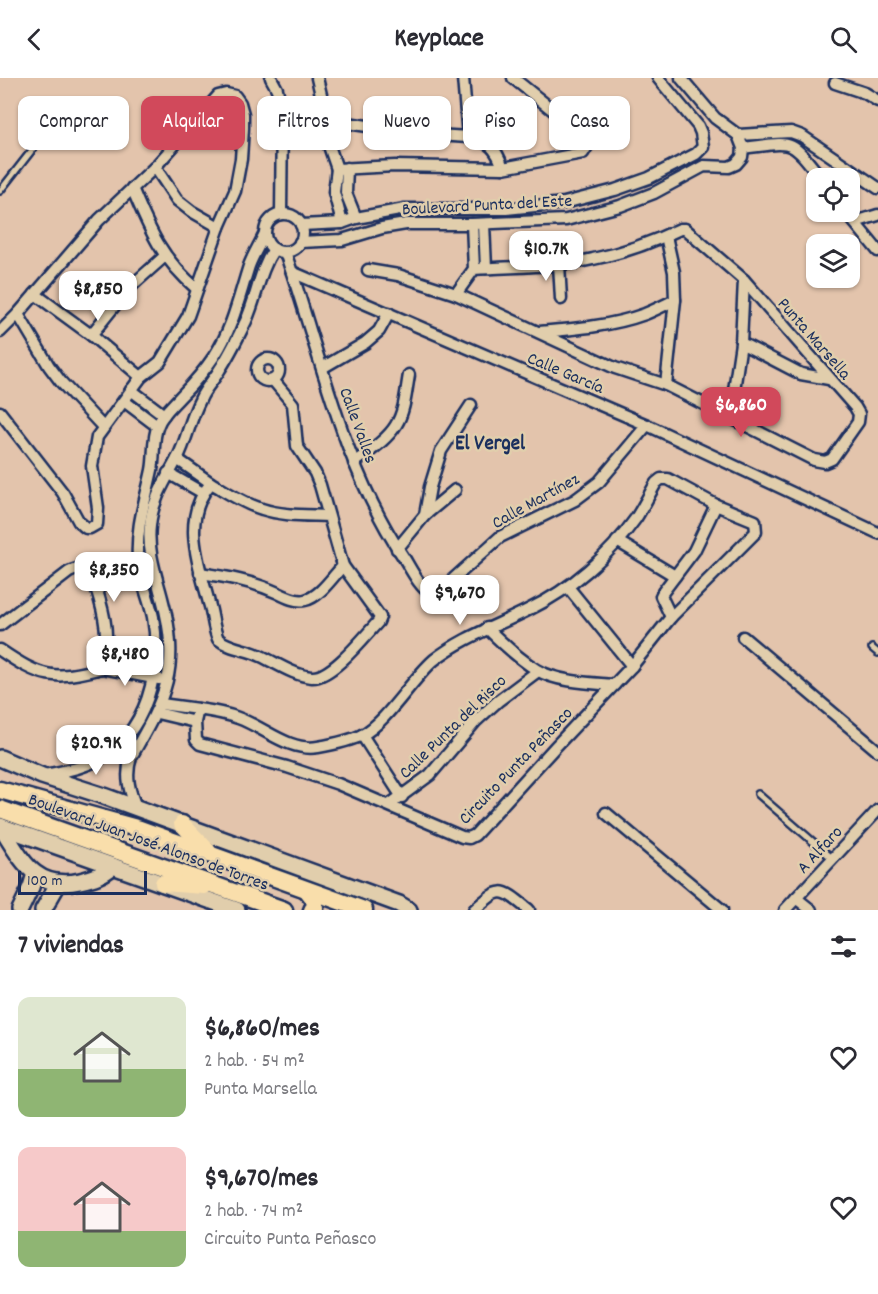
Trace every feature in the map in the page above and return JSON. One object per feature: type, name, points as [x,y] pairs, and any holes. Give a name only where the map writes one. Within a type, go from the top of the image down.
[{"type":"main road","name":"Boulevard Juan José Alonso de Torres","points":[[0,790],[114,821],[307,890],[336,906],[364,910]]},
{"type":"main road","name":"Boulevard Juan José Alonso de Torres","points":[[0,809],[284,910]]},
{"type":"main road","points":[[182,824],[211,854]]},
{"type":"main road","points":[[163,883],[226,888]]},
{"type":"main road","points":[[307,890],[314,899],[315,908],[312,910]]},
{"type":"street","points":[[271,78],[280,98],[283,124],[280,171],[281,214]]},
{"type":"street","points":[[317,78],[321,96]]},
{"type":"street","points":[[463,78],[465,96]]},
{"type":"street","points":[[342,168],[395,166],[503,168],[583,153],[588,145],[585,136],[513,78]]},
{"type":"street","name":"Boulevard Punta del Este","points":[[301,225],[342,223],[356,218],[405,209],[506,209],[564,203],[615,190],[649,178],[696,154],[703,147],[702,133],[698,126],[658,78]]},
{"type":"street","points":[[681,79],[715,118],[738,135],[743,148],[789,144],[798,149],[813,168]]},
{"type":"street","points":[[835,83],[878,100]]},
{"type":"street","points":[[0,332],[99,220],[155,167],[218,96],[226,94],[235,96],[243,114],[241,159],[234,191],[219,226],[188,316],[160,362],[141,377],[97,437],[92,466],[98,520],[93,526],[86,528],[79,522],[63,493],[0,412]]},
{"type":"street","points":[[351,124],[421,134],[463,137]]},
{"type":"street","points":[[738,135],[791,132],[802,136],[878,188]]},
{"type":"street","points":[[789,144],[791,132]]},
{"type":"street","name":"Boulevard Punta del Este","points":[[300,242],[342,240],[382,228],[406,224],[484,224],[566,220],[620,206],[654,193],[704,166],[729,167],[736,164],[742,157],[743,148]]},
{"type":"street","points":[[332,150],[342,168],[346,193],[356,218]]},
{"type":"street","points":[[495,150],[503,168]]},
{"type":"street","points":[[155,167],[177,200],[191,211],[219,226]]},
{"type":"street","points":[[342,168],[334,192],[342,223]]},
{"type":"street","points":[[132,188],[148,226],[165,256],[197,289]]},
{"type":"street","points":[[564,203],[566,220]]},
{"type":"street","points":[[42,776],[76,769],[97,760],[127,738],[139,719],[154,673],[155,638],[149,602],[138,562],[137,536],[152,472],[157,426],[215,355],[236,312],[250,264],[269,221],[281,214],[289,215],[301,225],[303,234],[300,242],[296,247],[280,250],[262,272],[248,318],[220,370],[200,398],[177,459],[156,501],[150,526],[151,552],[169,624],[172,651],[169,681],[159,708],[128,766],[128,786],[136,809]]},
{"type":"street","points":[[860,220],[878,215]]},
{"type":"street","points":[[855,222],[878,251]]},
{"type":"street","points":[[456,294],[474,269],[472,224]]},
{"type":"street","points":[[484,224],[486,268]]},
{"type":"street","name":"Punta Marsella","points":[[368,270],[398,275],[456,294],[615,368],[666,385],[814,460],[825,462],[832,459],[858,422],[859,414],[744,280],[685,229],[633,249],[592,260],[531,267],[474,269]]},
{"type":"street","points":[[265,233],[266,240],[280,250]]},
{"type":"street","points":[[666,236],[674,272],[675,300],[666,385]]},
{"type":"street","name":"Calle Valles","points":[[280,250],[292,272],[354,463],[397,549],[424,590],[431,594]]},
{"type":"street","points":[[91,335],[128,289],[165,256]]},
{"type":"street","points":[[559,264],[561,299]]},
{"type":"street","name":"Calle García","points":[[292,272],[647,425],[878,533]]},
{"type":"street","points":[[730,417],[741,343],[744,280]]},
{"type":"street","points":[[35,294],[91,335],[141,377]]},
{"type":"street","points":[[539,333],[618,321],[645,314],[675,300]]},
{"type":"street","points":[[322,368],[365,343],[379,331],[389,313]]},
{"type":"street","points":[[18,314],[61,382],[103,427]]},
{"type":"street","points":[[741,343],[801,374],[829,379]]},
{"type":"street","points":[[354,463],[383,440],[397,425],[409,375]]},
{"type":"street","points":[[211,483],[203,492],[194,525],[195,550],[218,639],[224,644],[257,654],[299,674],[313,677],[327,674],[381,617],[343,566],[315,473],[297,446],[293,404],[273,380]]},
{"type":"street","points":[[131,390],[164,415]]},
{"type":"street","points":[[124,401],[157,426]]},
{"type":"street","points":[[425,514],[430,487],[441,451],[471,405]]},
{"type":"street","name":"Calle Martínez","points":[[431,594],[440,591],[500,537],[575,500],[599,482],[647,425]]},
{"type":"street","points":[[177,459],[211,483],[261,509],[279,513],[328,516]]},
{"type":"street","points":[[168,473],[203,492]]},
{"type":"street","name":"Circuito Punta Peñasco","points":[[159,708],[220,712],[238,718],[291,744],[305,747],[317,747],[362,735],[384,717],[433,661],[458,643],[531,609],[568,587],[606,554],[636,518],[656,483],[661,479],[668,479],[716,505],[755,521],[756,532],[672,617],[632,666],[475,835],[469,838],[338,784],[200,744],[195,738],[195,722]]},
{"type":"street","points":[[397,549],[425,514],[455,490]]},
{"type":"street","points":[[672,617],[662,596],[697,545],[716,505]]},
{"type":"street","points":[[617,541],[675,576]]},
{"type":"street","points":[[200,573],[240,579],[297,600],[305,600],[317,594],[343,566]]},
{"type":"street","points":[[0,625],[69,572],[83,569],[88,572],[94,585],[104,620],[106,633],[102,668]]},
{"type":"street","points":[[568,587],[632,666]]},
{"type":"street","points":[[149,602],[162,598]]},
{"type":"street","points":[[487,628],[538,671],[566,680],[614,685]]},
{"type":"street","points":[[744,638],[878,751]]},
{"type":"street","points":[[0,650],[27,668],[49,675],[82,673],[102,668],[154,673]]},
{"type":"street","points":[[105,656],[154,673],[169,681]]},
{"type":"street","name":"Calle Punta del Risco","points":[[389,805],[430,775],[476,721],[538,671]]},
{"type":"street","points":[[159,708],[195,722],[198,709]]},
{"type":"street","points":[[362,735],[402,797]]},
{"type":"street","points":[[0,758],[42,776],[182,824],[399,904],[409,910]]},
{"type":"street","name":"A Alfaro","points":[[785,910],[878,810]]},
{"type":"street","points":[[606,813],[722,910]]},
{"type":"street","points":[[0,826],[237,910]]},
{"type":"street","points":[[0,826],[34,874],[45,880],[58,884],[90,879],[104,874],[113,866]]},
{"type":"street","points":[[24,907],[34,874]]},
{"type":"street","points":[[43,910],[58,884]]},
{"type":"street","points":[[474,910],[499,892],[508,893],[529,910]]},
{"type":"street","points":[[796,898],[810,910]]},
{"type":"lane","points":[[0,190],[32,150]]},
{"type":"lane","points":[[872,648],[878,653]]},
{"type":"lane","points":[[758,794],[832,859]]},
{"type":"district","name":"El Vergel","points":[[490,442]]}]
